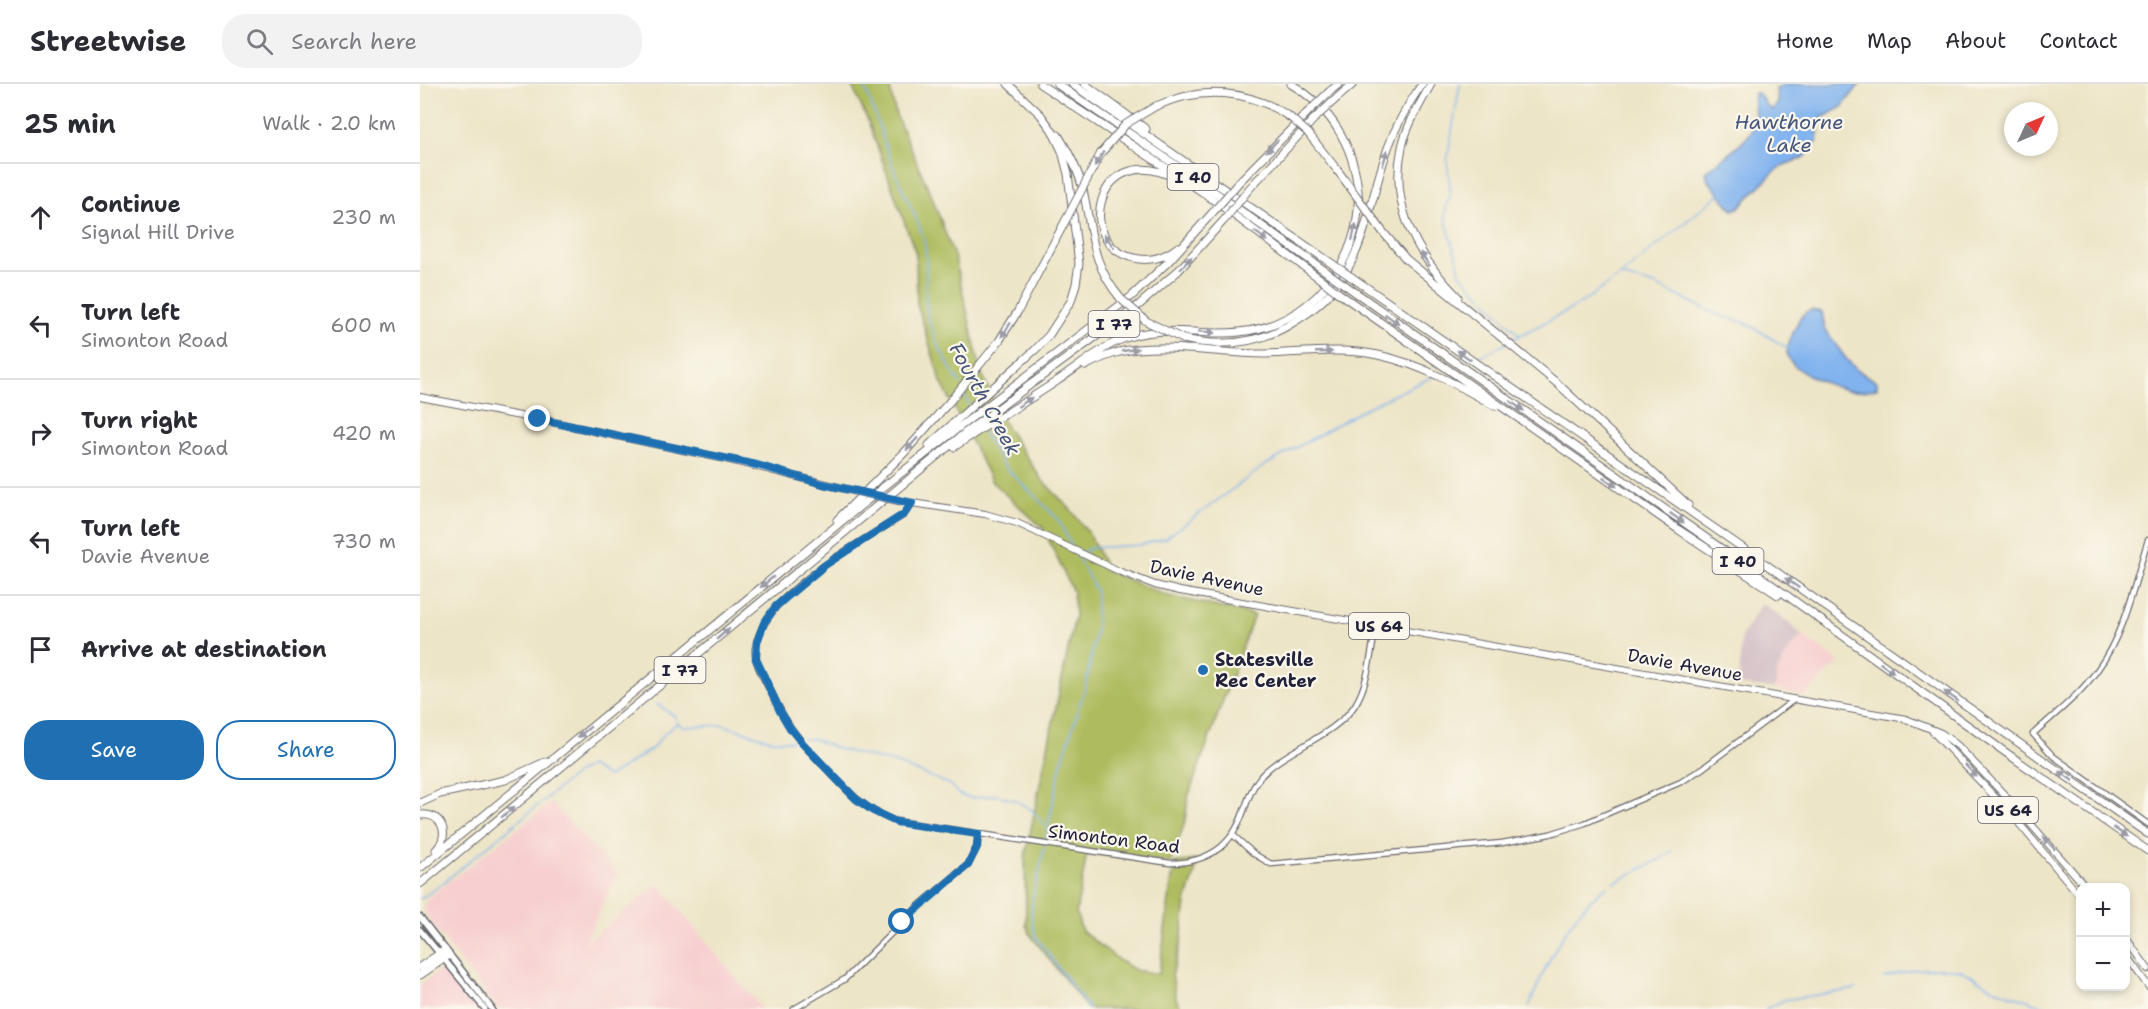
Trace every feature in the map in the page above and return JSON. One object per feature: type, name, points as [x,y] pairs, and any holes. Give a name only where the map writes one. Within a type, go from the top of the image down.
[{"type":"highway","points":[[1008,84],[1024,97],[1057,132],[1074,163],[1085,199],[1094,251],[1104,275],[1121,299],[1146,321],[1183,339],[1219,344],[1259,339],[1275,333],[1305,316],[1331,293],[1357,254],[1388,146],[1406,107],[1422,84]]},
{"type":"highway","points":[[1040,84],[1204,193],[1337,292],[1679,530],[1865,652]]},
{"type":"highway","name":"I 40","points":[[1057,84],[1193,177],[2148,851]]},
{"type":"highway","name":"I 40","points":[[1072,84],[1737,544],[2148,834]]},
{"type":"highway","points":[[1084,84],[1122,110],[1185,161]]},
{"type":"highway","points":[[966,435],[993,423],[1104,348],[1126,338],[1168,330],[1228,333],[1260,328],[1278,323],[1293,315],[1325,288],[1339,268],[1351,244],[1357,218],[1357,185],[1350,154],[1337,126],[1320,105],[1291,84]]},
{"type":"highway","name":"I 77","points":[[420,866],[960,422],[988,406],[1132,296],[1168,262],[1239,182],[1339,84]]},
{"type":"highway","name":"I 77","points":[[420,886],[920,470],[990,414],[1139,305],[1179,270],[1249,189],[1314,119],[1353,84]]},
{"type":"highway","points":[[1431,84],[1413,116],[1402,147],[1399,166],[1404,215],[1420,251],[1432,270],[1478,318]]},
{"type":"highway","points":[[812,545],[905,452],[999,341],[1018,311],[1101,153],[1126,124],[1156,106],[1180,97],[1207,93],[1224,93],[1255,100],[1290,118],[1308,134],[1406,259],[1579,403],[1681,500],[1737,544]]},
{"type":"highway","points":[[960,422],[983,396],[1049,335],[1071,301],[1076,284],[1078,264],[1068,174],[1062,151],[1052,130],[1040,114]]},
{"type":"highway","points":[[1191,237],[1161,257],[1147,260],[1130,258],[1115,249],[1105,238],[1100,222],[1102,198],[1119,176],[1143,169],[1158,170],[1204,193]]},
{"type":"highway","points":[[1057,381],[1109,355],[1142,349],[1250,354],[1354,352],[1378,355],[1450,381],[1499,408],[1587,465]]},
{"type":"highway","points":[[420,803],[440,794],[505,780],[553,758]]},
{"type":"highway","points":[[420,815],[430,815],[437,819],[445,832],[439,847],[420,866]]},
{"type":"highway","points":[[420,967],[445,955]]},
{"type":"highway","points":[[420,975],[445,955]]},
{"type":"main road","name":"Davie Avenue","points":[[420,397],[757,465],[899,501],[985,514],[1017,523],[1121,572],[1155,585],[1898,717],[1930,729]]},
{"type":"main road","name":"US 64","points":[[1930,729],[1941,733],[1971,759],[2083,883]]},
{"type":"main road","name":"US 64","points":[[1930,729],[2012,815],[2076,891]]},
{"type":"main road","points":[[420,917],[485,1009]]},
{"type":"main road","points":[[420,930],[492,1009]]},
{"type":"main road","points":[[2130,944],[2148,969]]},
{"type":"main road","points":[[2130,961],[2148,986]]},
{"type":"street","name":"Simonton Road","points":[[912,503],[904,514],[825,565],[776,606],[769,614],[755,650],[756,659],[790,728],[856,799],[873,811],[896,822],[1170,863],[1182,863],[1209,855],[1233,835]]},
{"type":"street","points":[[2148,540],[2117,637],[2106,657],[2091,679],[2033,734],[2053,756],[2148,824]]},
{"type":"street","points":[[1376,625],[1365,680],[1356,704],[1338,722],[1263,774],[1253,789],[1244,815],[1233,835],[1254,854],[1271,864],[1439,850],[1542,836],[1611,814],[1681,782],[1795,699]]},
{"type":"street","points":[[794,1009],[845,979],[921,904],[968,865],[977,847],[978,834]]},
{"type":"shaded area","points":[[1762,603],[1802,635],[1778,669],[1775,689],[1739,685],[1741,637]]},
{"type":"shaded area","points":[[1802,635],[1839,662],[1804,696],[1775,689],[1778,669]]},
{"type":"shaded area","points":[[551,803],[617,873],[585,943],[658,884],[762,1009],[498,1009],[428,919],[424,908],[427,899]]},
{"type":"shaded area","points":[[445,967],[457,978],[481,1009],[420,1009],[420,985]]},
{"type":"green space","points":[[851,84],[889,84],[896,115],[932,197],[955,259],[981,372],[1005,425],[1042,480],[1071,510],[1091,537],[1107,571],[1165,595],[1254,615],[1188,797],[1185,822],[1170,863],[1087,853],[1076,913],[1082,931],[1120,961],[1135,970],[1159,974],[1174,863],[1197,860],[1186,902],[1181,943],[1172,974],[1176,999],[1182,1009],[1088,1009],[1029,933],[1026,924],[1025,857],[1075,616],[1073,592],[1043,528],[992,482],[941,382],[917,304],[916,254],[868,121]]},
{"type":"water","name":"Hawthorne Lake","points":[[1785,84],[1860,84],[1842,107],[1820,119],[1817,141],[1811,151],[1802,159],[1786,164],[1774,172],[1738,208],[1733,210],[1708,180],[1706,172],[1742,143],[1753,129],[1754,93],[1758,93],[1767,106],[1773,110],[1778,103],[1776,89]]},
{"type":"water","points":[[1811,310],[1822,312],[1825,330],[1857,370],[1877,382],[1877,388],[1856,391],[1837,387],[1805,373],[1790,360],[1787,350],[1795,327],[1802,316]]},
{"type":"waterway","name":"Fourth Creek","points":[[863,84],[894,170],[922,233],[926,251],[928,316],[939,347],[960,384]]},
{"type":"waterway","points":[[1460,84],[1447,161],[1451,194],[1446,206],[1445,217],[1461,275],[1520,336]]},
{"type":"waterway","points":[[1509,341],[1575,307],[1620,276],[1721,193]]},
{"type":"waterway","points":[[1621,276],[1655,285],[1720,316],[1746,323],[1789,349]]},
{"type":"waterway","points":[[1476,358],[1505,344]]},
{"type":"waterway","points":[[1082,552],[1091,548],[1141,545],[1166,538],[1264,466],[1366,408],[1434,376]]},
{"type":"waterway","name":"Fourth Creek","points":[[963,391],[970,406]]},
{"type":"waterway","name":"Fourth Creek","points":[[983,432],[1004,466],[1058,519],[1071,545]]},
{"type":"waterway","name":"Fourth Creek","points":[[1045,842],[1060,768],[1086,685],[1096,629],[1096,591],[1075,552]]},
{"type":"waterway","points":[[656,704],[675,716],[677,723]]},
{"type":"waterway","points":[[420,899],[438,887],[577,773],[590,766],[608,777],[652,749],[677,723],[684,727],[723,725],[771,740],[792,741]]},
{"type":"waterway","points":[[803,739],[813,739],[842,750],[895,763],[949,784],[958,794],[965,797],[995,795],[1015,800],[1032,810],[1045,826]]},
{"type":"waterway","name":"Fourth Creek","points":[[1044,846],[1032,902],[1036,937],[1089,1009]]},
{"type":"waterway","points":[[1613,883],[1672,851]]},
{"type":"waterway","points":[[1529,1006],[1551,957],[1571,924],[1582,909],[1608,886]]},
{"type":"waterway","points":[[1884,978],[1912,970],[1940,968],[1961,970],[1993,988],[2052,1009]]},
{"type":"waterway","points":[[1766,1009],[1784,1000],[1856,989]]},
{"type":"place","name":"Statesville Rec Center","points":[[1203,670]]},
{"type":"route","points":[[538,419],[757,465],[823,484],[912,503],[904,514],[825,565],[783,599],[764,623],[755,650],[758,667],[790,728],[856,799],[873,811],[896,822],[978,834],[977,847],[968,865],[902,922]]}]
